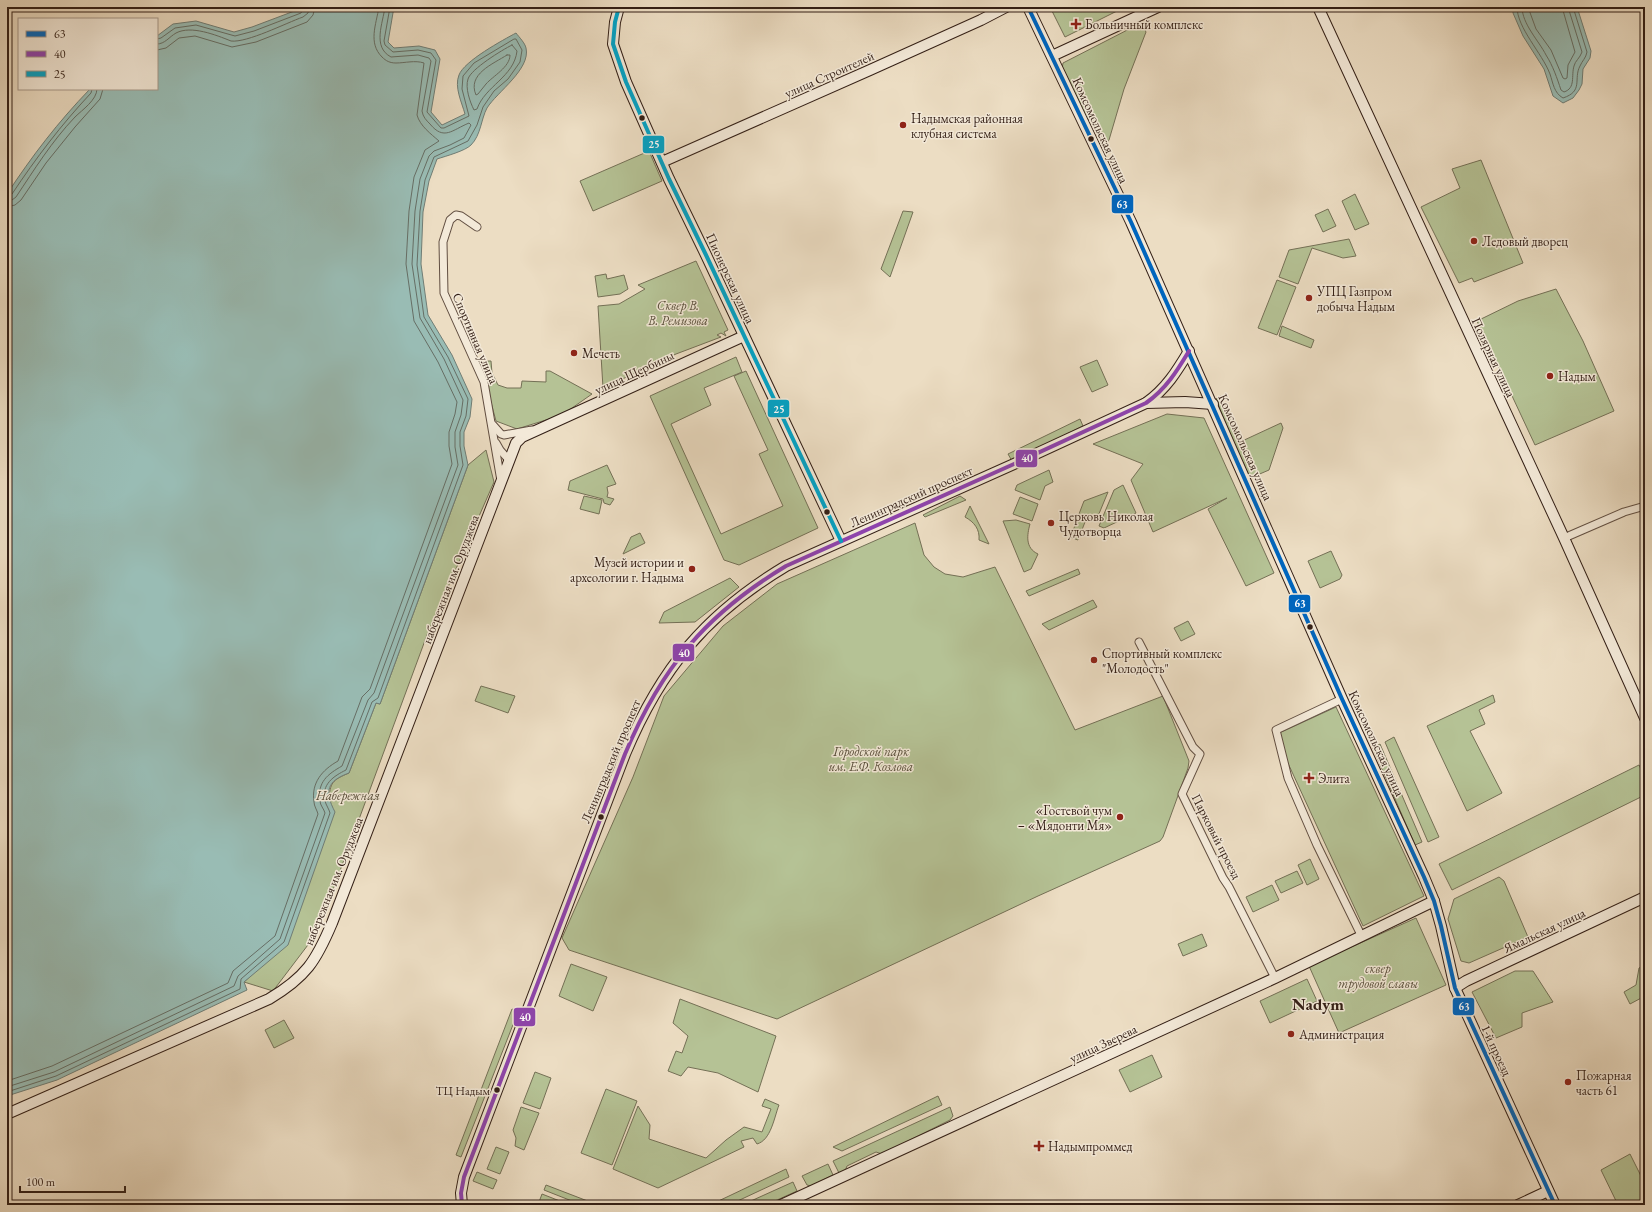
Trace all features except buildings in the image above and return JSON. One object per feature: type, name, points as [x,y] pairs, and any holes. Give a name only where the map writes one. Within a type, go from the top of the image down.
[{"type":"street","name":"Пионерская улица","points":[[619,7],[615,22],[613,44],[616,56],[645,127],[841,541]]},
{"type":"street","name":"улица Строителей","points":[[662,162],[880,66],[1006,7]]},
{"type":"street","name":"Комсомольская улица","points":[[1028,7],[1131,222],[1213,404],[1342,699],[1434,900]]},
{"type":"street","points":[[1052,56],[1158,7]]},
{"type":"street","name":"Полярная улица","points":[[1318,7],[1564,538],[1645,718]]},
{"type":"street","name":"Спортивная улица","points":[[477,227],[462,216],[456,215],[450,220],[443,242],[444,293],[484,382],[492,424]]},
{"type":"street","name":"улица Щербины","points":[[536,431],[744,336]]},
{"type":"street","points":[[1146,403],[1158,395],[1189,351]]},
{"type":"street","points":[[1146,403],[1185,402],[1213,404]]},
{"type":"street","name":"Ленинградский проспект","points":[[462,1205],[462,1185],[466,1170],[617,774],[637,725],[652,695],[684,651],[704,628],[721,612],[761,581],[780,570],[1146,403]]},
{"type":"street","points":[[492,424],[504,435],[522,431],[536,431]]},
{"type":"street","points":[[492,424],[501,481]]},
{"type":"street","name":"набережная им. Оруджева","points":[[7,1114],[269,999],[290,986],[310,966],[332,923],[509,460],[518,440],[536,431]]},
{"type":"street","points":[[494,437],[500,450],[509,460]]},
{"type":"street","points":[[1564,538],[1624,512],[1645,506]]},
{"type":"street","name":"Парковый проезд","points":[[1139,642],[1193,747],[1200,754],[1182,794],[1223,878],[1230,887],[1275,978]]},
{"type":"street","points":[[1342,699],[1276,730],[1288,778],[1317,845],[1361,935]]},
{"type":"street","name":"Ямальская улица","points":[[1455,988],[1473,978],[1645,898]]},
{"type":"street","name":"улица Зверева","points":[[781,1205],[1275,978],[1434,900]]},
{"type":"street","name":"1-й проезд","points":[[1434,900],[1455,988],[1555,1205]]},
{"type":"street","points":[[1518,1205],[1548,1191]]},
{"type":"green space","name":"Больничный комплекс","points":[[1050,7],[1125,7],[1065,37]]},
{"type":"green space","points":[[1141,23],[1146,32],[1124,89],[1109,140],[1105,145],[1098,126],[1091,118],[1085,121],[1062,69],[1063,63]]},
{"type":"green space","points":[[649,151],[662,181],[593,211],[580,181]]},
{"type":"green space","points":[[1481,160],[1523,263],[1474,282],[1472,278],[1459,283],[1421,207],[1460,188],[1452,169]]},
{"type":"green space","points":[[1355,194],[1369,224],[1355,230],[1342,201]]},
{"type":"green space","points":[[1328,209],[1336,226],[1323,232],[1315,215]]},
{"type":"green space","points":[[903,211],[913,212],[890,277],[881,269]]},
{"type":"green space","points":[[1349,239],[1356,256],[1343,258],[1312,248],[1298,284],[1279,277],[1289,250]]},
{"type":"green space","name":"Сквер В. В. Ремизова","points":[[696,261],[728,330],[724,332],[726,336],[721,333],[717,335],[721,337],[676,354],[603,388],[598,306],[619,304],[645,289],[638,285]]},
{"type":"green space","points":[[606,274],[607,279],[624,275],[628,289],[620,294],[598,297],[595,276]]},
{"type":"green space","points":[[1277,280],[1296,287],[1277,335],[1258,328]]},
{"type":"green space","name":"Надым","points":[[1556,289],[1583,341],[1614,411],[1535,445],[1477,321],[1518,301]]},
{"type":"green space","points":[[1282,326],[1314,340],[1311,348],[1279,336]]},
{"type":"green space","points":[[736,357],[742,372],[704,388],[711,405],[671,424],[721,534],[783,506],[759,454],[768,450],[734,376],[746,371],[818,528],[739,565],[724,560],[650,396]]},
{"type":"green space","points":[[1097,360],[1108,385],[1092,392],[1080,367]]},
{"type":"green space","points":[[480,361],[491,361],[492,373],[498,385],[507,388],[521,388],[522,381],[546,382],[546,371],[550,371],[592,394],[562,415],[517,429],[496,421]]},
{"type":"green space","points":[[1221,396],[1240,442],[1281,423],[1283,428],[1269,470],[1248,479],[1216,399]]},
{"type":"green space","points":[[1167,414],[1204,418],[1274,573],[1246,586],[1208,509],[1227,498],[1153,532],[1131,480],[1143,464],[1093,444]]},
{"type":"green space","points":[[1080,419],[1083,426],[1012,461],[1008,454]]},
{"type":"green space","name":"Набережная","points":[[486,450],[494,482],[427,635],[317,933],[273,991],[244,982],[259,968],[329,800],[331,786],[335,780],[349,773],[376,703],[380,704],[468,465]]},
{"type":"green space","points":[[607,465],[616,484],[607,487],[607,497],[614,499],[610,505],[604,503],[603,499],[568,490],[570,481]]},
{"type":"green space","points":[[1049,470],[1053,482],[1045,486],[1040,500],[1015,490],[1017,485]]},
{"type":"green space","points":[[1123,485],[1136,513],[1104,528],[1099,526],[1114,490]]},
{"type":"green space","points":[[1108,492],[1096,521],[1079,514],[1084,501]]},
{"type":"green space","points":[[584,496],[602,500],[599,514],[580,509]]},
{"type":"green space","points":[[960,496],[966,500],[925,517],[923,515]]},
{"type":"green space","points":[[1020,497],[1038,504],[1032,521],[1013,514]]},
{"type":"green space","points":[[970,506],[989,544],[979,540],[976,526],[965,517]]},
{"type":"green space","points":[[1078,519],[1085,522],[1078,540],[1070,537]]},
{"type":"green space","points":[[1016,520],[1030,524],[1028,532],[1029,545],[1038,554],[1031,569],[1024,572],[1003,521]]},
{"type":"green space","name":"Городской парк им. Е.Ф. Козлова","points":[[915,523],[924,555],[934,567],[945,574],[963,577],[995,567],[1075,730],[1163,696],[1189,761],[1188,768],[1163,837],[1160,841],[1038,896],[777,1019],[569,950],[562,938],[633,777],[664,696],[723,626],[777,584]]},
{"type":"green space","points":[[640,533],[645,543],[623,554],[631,537]]},
{"type":"green space","points":[[1331,551],[1342,575],[1340,579],[1320,588],[1308,561]]},
{"type":"green space","points":[[1078,569],[1080,574],[1029,596],[1026,591]]},
{"type":"green space","points":[[730,578],[739,587],[695,622],[659,623],[664,612]]},
{"type":"green space","points":[[1093,600],[1097,607],[1049,630],[1042,624]]},
{"type":"green space","points":[[1188,621],[1195,634],[1181,641],[1174,628]]},
{"type":"green space","points":[[481,686],[515,696],[508,713],[475,701]]},
{"type":"green space","points":[[1493,695],[1495,702],[1479,710],[1485,724],[1470,731],[1502,793],[1467,811],[1427,726]]},
{"type":"green space","points":[[1336,707],[1424,896],[1363,926],[1275,735]]},
{"type":"green space","points":[[1394,737],[1439,837],[1428,842],[1385,742]]},
{"type":"green space","points":[[1380,744],[1422,842],[1415,845],[1373,748]]},
{"type":"green space","points":[[1639,765],[1645,777],[1645,795],[1452,890],[1439,864]]},
{"type":"green space","points":[[1310,859],[1319,879],[1307,885],[1298,865]]},
{"type":"green space","points":[[1297,871],[1303,883],[1281,893],[1275,881]]},
{"type":"green space","points":[[1499,877],[1504,881],[1528,937],[1469,963],[1461,961],[1448,919],[1454,899]]},
{"type":"green space","points":[[1272,885],[1279,900],[1253,912],[1246,897]]},
{"type":"green space","name":"сквер трудовой славы","points":[[1416,918],[1446,985],[1339,1033],[1309,966]]},
{"type":"green space","points":[[1202,934],[1207,946],[1183,956],[1178,944]]},
{"type":"green space","points":[[571,964],[607,977],[593,1011],[559,996]]},
{"type":"green space","points":[[1645,965],[1645,996],[1630,1004],[1624,992],[1636,985],[1639,968]]},
{"type":"green space","points":[[1515,971],[1533,971],[1553,1002],[1522,1013],[1522,1027],[1496,1038],[1472,992]]},
{"type":"green space","points":[[1307,979],[1317,1001],[1270,1023],[1260,1001]]},
{"type":"green space","points":[[680,999],[776,1036],[758,1092],[718,1073],[688,1067],[681,1076],[668,1071],[676,1051],[682,1053],[688,1036],[673,1023]]},
{"type":"green space","points":[[512,1009],[518,1012],[461,1157],[456,1155]]},
{"type":"green space","points":[[284,1020],[294,1038],[274,1048],[265,1030]]},
{"type":"green space","points":[[1152,1055],[1162,1077],[1130,1092],[1119,1070]]},
{"type":"green space","points":[[535,1072],[551,1078],[540,1109],[523,1103]]},
{"type":"green space","points":[[606,1089],[637,1101],[612,1165],[581,1153]]},
{"type":"green space","points":[[938,1096],[942,1105],[842,1151],[833,1147]]},
{"type":"green space","points":[[765,1099],[779,1105],[769,1133],[762,1142],[757,1144],[753,1138],[741,1141],[744,1147],[658,1188],[613,1169],[638,1106],[650,1125],[649,1139],[706,1158],[726,1140],[744,1127],[762,1132],[771,1109],[762,1106]]},
{"type":"green space","points":[[521,1107],[539,1113],[524,1150],[515,1146],[516,1138],[513,1130]]},
{"type":"green space","points":[[950,1107],[953,1116],[950,1120],[882,1154],[876,1152],[847,1166],[845,1171],[839,1173],[833,1161]]},
{"type":"green space","points":[[496,1147],[509,1152],[500,1174],[487,1169]]},
{"type":"green space","points":[[1630,1154],[1645,1184],[1645,1205],[1618,1205],[1601,1170]]},
{"type":"green space","points":[[828,1164],[833,1175],[811,1186],[807,1185],[802,1176]]},
{"type":"green space","points":[[786,1169],[789,1177],[729,1205],[710,1205]]},
{"type":"green space","points":[[477,1172],[497,1180],[493,1189],[473,1181]]},
{"type":"green space","points":[[793,1182],[797,1191],[766,1205],[742,1205]]},
{"type":"green space","points":[[546,1185],[598,1205],[582,1205],[544,1190]]},
{"type":"green space","points":[[542,1194],[570,1205],[540,1205],[539,1202]]},
{"type":"water","points":[[305,7],[394,7],[388,42],[394,48],[419,46],[435,50],[440,59],[431,112],[442,125],[465,114],[457,85],[462,69],[484,51],[516,33],[526,48],[526,56],[523,64],[512,80],[487,108],[477,137],[471,145],[455,153],[437,159],[429,181],[423,212],[421,264],[428,315],[452,355],[472,399],[470,417],[464,432],[464,446],[468,465],[380,704],[376,703],[349,773],[332,783],[330,788],[329,798],[335,812],[288,945],[244,982],[247,990],[57,1080],[7,1096],[7,194],[46,140],[89,90],[158,90],[158,35],[173,24],[196,21],[234,32],[252,27]]},
{"type":"water","points":[[1513,7],[1577,7],[1591,51],[1590,58],[1583,69],[1582,84],[1573,98],[1563,103],[1553,96],[1544,69],[1523,36],[1513,13]]},
{"type":"transit line","name":"25","points":[[619,7],[615,22],[613,44],[626,82],[669,179],[841,541]]},
{"type":"transit line","name":"63","points":[[1028,7],[1131,222],[1342,699],[1424,877],[1434,901],[1441,926],[1455,988],[1555,1205]]},
{"type":"transit line","name":"40","points":[[462,1205],[461,1193],[464,1177],[625,754],[654,695],[671,669],[689,646],[709,624],[732,604],[758,584],[786,566],[1146,403],[1165,386],[1189,351]]},
{"type":"place","name":"Больничный комплекс","points":[[1076,24]]},
{"type":"place","name":"Надымская районная клубная система","points":[[903,125]]},
{"type":"place","name":"Ледовый дворец","points":[[1474,241]]},
{"type":"place","name":"УПЦ Газпром добыча Надым","points":[[1309,298]]},
{"type":"place","name":"Мечеть","points":[[574,353]]},
{"type":"place","name":"Надым","points":[[1550,376]]},
{"type":"place","name":"Церковь Николая Чудотворца","points":[[1051,523]]},
{"type":"place","name":"Музей истории и археологии г. Надыма","points":[[692,569]]},
{"type":"place","name":"Спортивный комплекс \"Молодость\"","points":[[1094,660]]},
{"type":"place","name":"Элита","points":[[1309,778]]},
{"type":"place","name":"«Гостевой чум – «Мядонти Мя»","points":[[1120,817]]},
{"type":"place","name":"Администрация","points":[[1291,1034]]},
{"type":"place","name":"Пожарная часть 61","points":[[1568,1082]]},
{"type":"place","name":"ТЦ Надым","points":[[497,1090]]},
{"type":"place","name":"Надымпроммед","points":[[1039,1146]]},
{"type":"district","name":"Nadym","points":[[1318,1004]]}]
